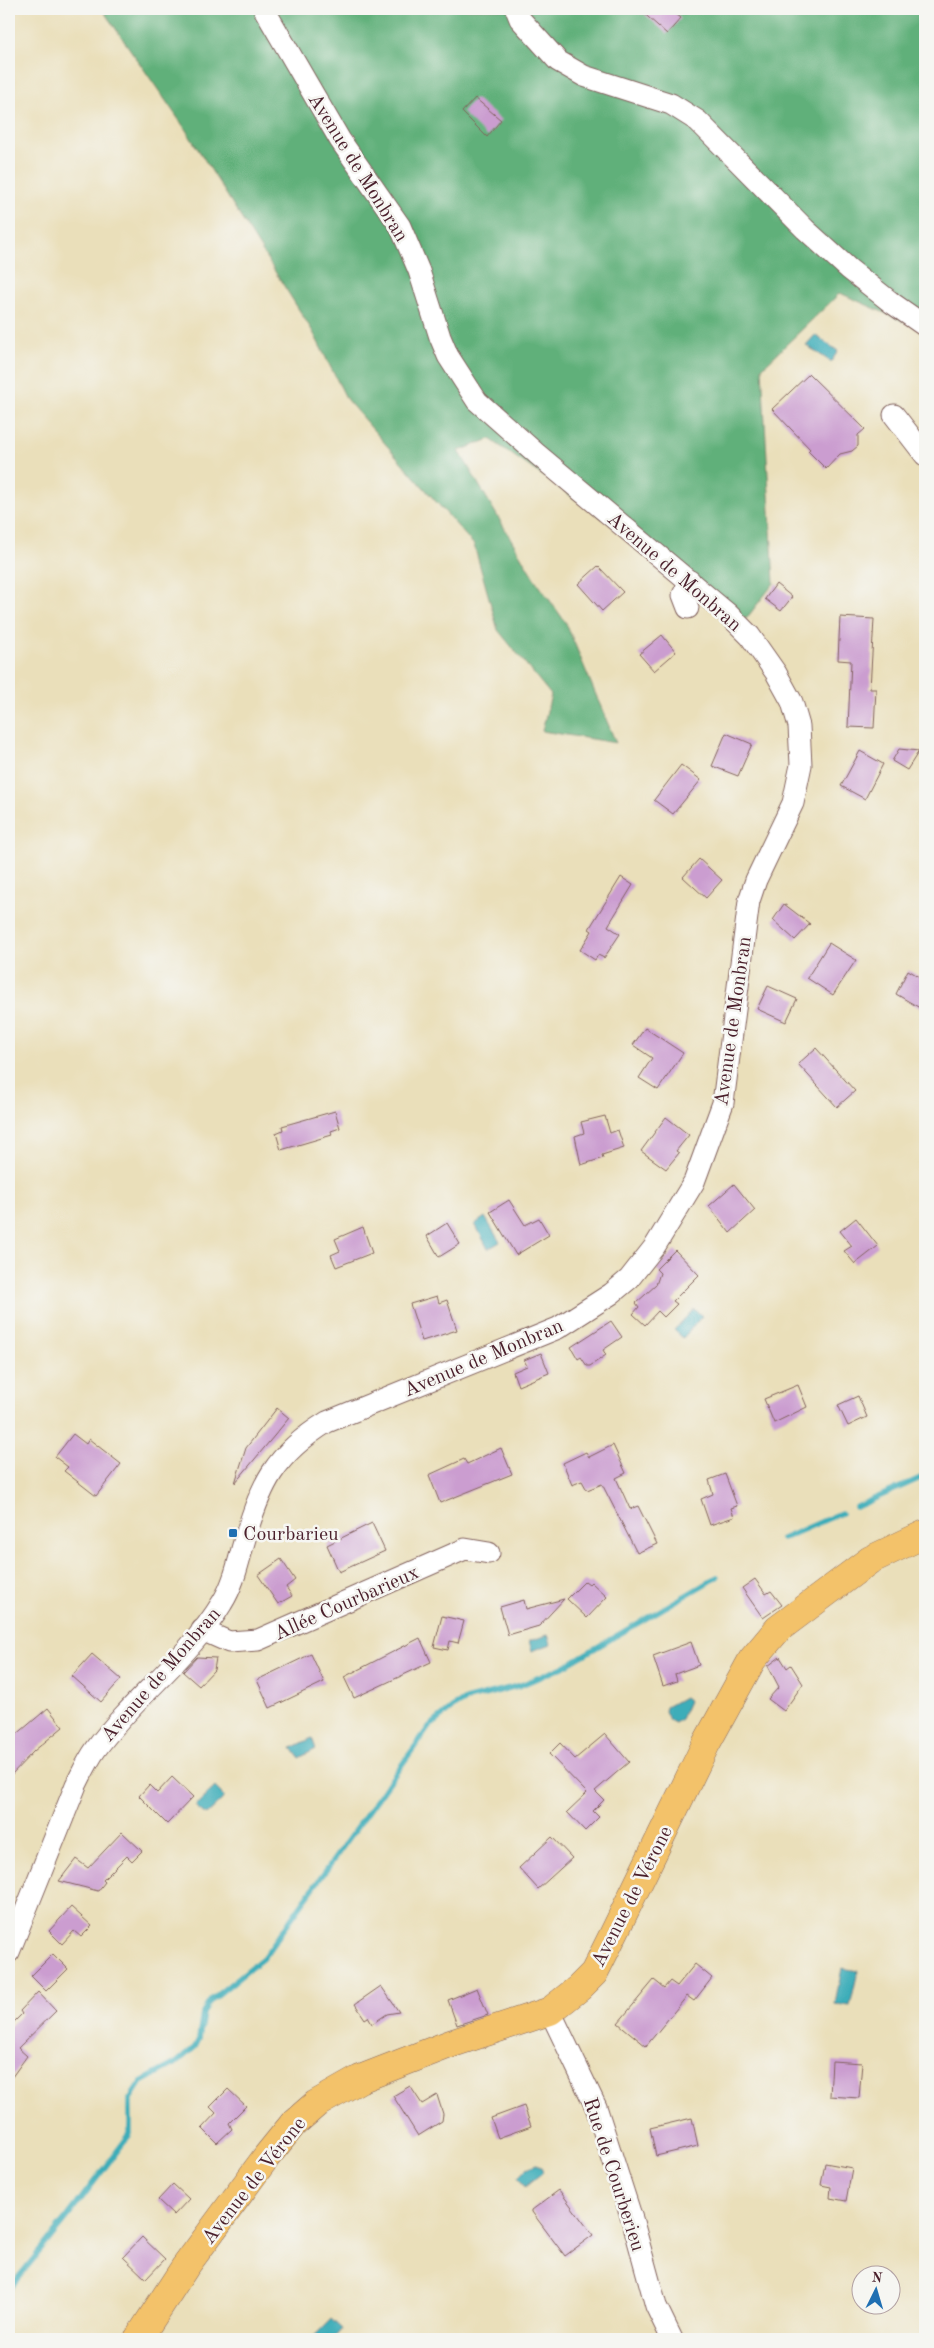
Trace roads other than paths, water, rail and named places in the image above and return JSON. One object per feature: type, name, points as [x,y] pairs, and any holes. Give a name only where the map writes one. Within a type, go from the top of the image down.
[{"type":"main road","name":"Avenue de Vérone","points":[[138,2339],[185,2266],[267,2156],[293,2124],[316,2104],[341,2088],[360,2079],[450,2044],[550,2012],[594,1973],[706,1744],[752,1660],[778,1629],[870,1560],[925,1534]]},
{"type":"street","name":"Avenue de Monbran","points":[[9,1952],[76,1786],[95,1749],[213,1618],[229,1591],[253,1510],[263,1485],[276,1466],[300,1441],[327,1422],[558,1328],[611,1294],[629,1279],[655,1246],[694,1182],[723,1103],[749,901],[756,880],[793,803],[801,765],[799,726],[792,702],[776,673],[750,636],[690,580],[558,472],[477,402],[448,356],[419,271],[400,226],[340,140],[264,9]]},
{"type":"street","points":[[516,9],[520,19],[558,61],[584,76],[671,104],[698,121],[805,229],[841,262],[892,304],[925,326]]},
{"type":"street","points":[[894,415],[925,455]]},
{"type":"street","points":[[688,608],[683,595],[690,580]]},
{"type":"street","name":"Allée Courbarieux","points":[[202,1630],[229,1642],[258,1640],[465,1549],[489,1553]]},
{"type":"street","name":"Rue de Courberieu","points":[[550,2012],[596,2106],[633,2222],[656,2306],[672,2339]]},
{"type":"water","points":[[815,335],[838,351],[831,362],[806,345]]},
{"type":"water","points":[[485,1217],[500,1242],[488,1249],[475,1224]]},
{"type":"water","points":[[694,1309],[702,1316],[683,1338],[674,1330]]},
{"type":"water","points":[[548,1635],[551,1644],[532,1651],[529,1641]]},
{"type":"water","points":[[684,1697],[689,1701],[681,1719],[675,1723],[669,1720],[665,1711],[666,1707]]},
{"type":"water","points":[[312,1738],[316,1749],[299,1758],[292,1748]]},
{"type":"water","points":[[215,1787],[225,1797],[206,1815],[195,1806]]},
{"type":"water","points":[[842,1968],[858,1971],[850,2006],[835,2004]]},
{"type":"water","points":[[536,2164],[541,2166],[543,2172],[525,2187],[518,2177],[527,2168]]},
{"type":"water","points":[[331,2319],[342,2329],[333,2339],[311,2339]]},
{"type":"waterway","points":[[856,1507],[925,1476]]},
{"type":"waterway","points":[[782,1539],[841,1513]]},
{"type":"waterway","points":[[9,2289],[69,2215],[130,2134],[130,2099],[141,2082],[176,2063],[195,2047],[199,2039],[203,2012],[211,2000],[263,1958],[429,1727],[465,1700],[521,1685],[563,1667],[717,1577]]},
{"type":"place","name":"Courbarieu","points":[[233,1533]]}]
